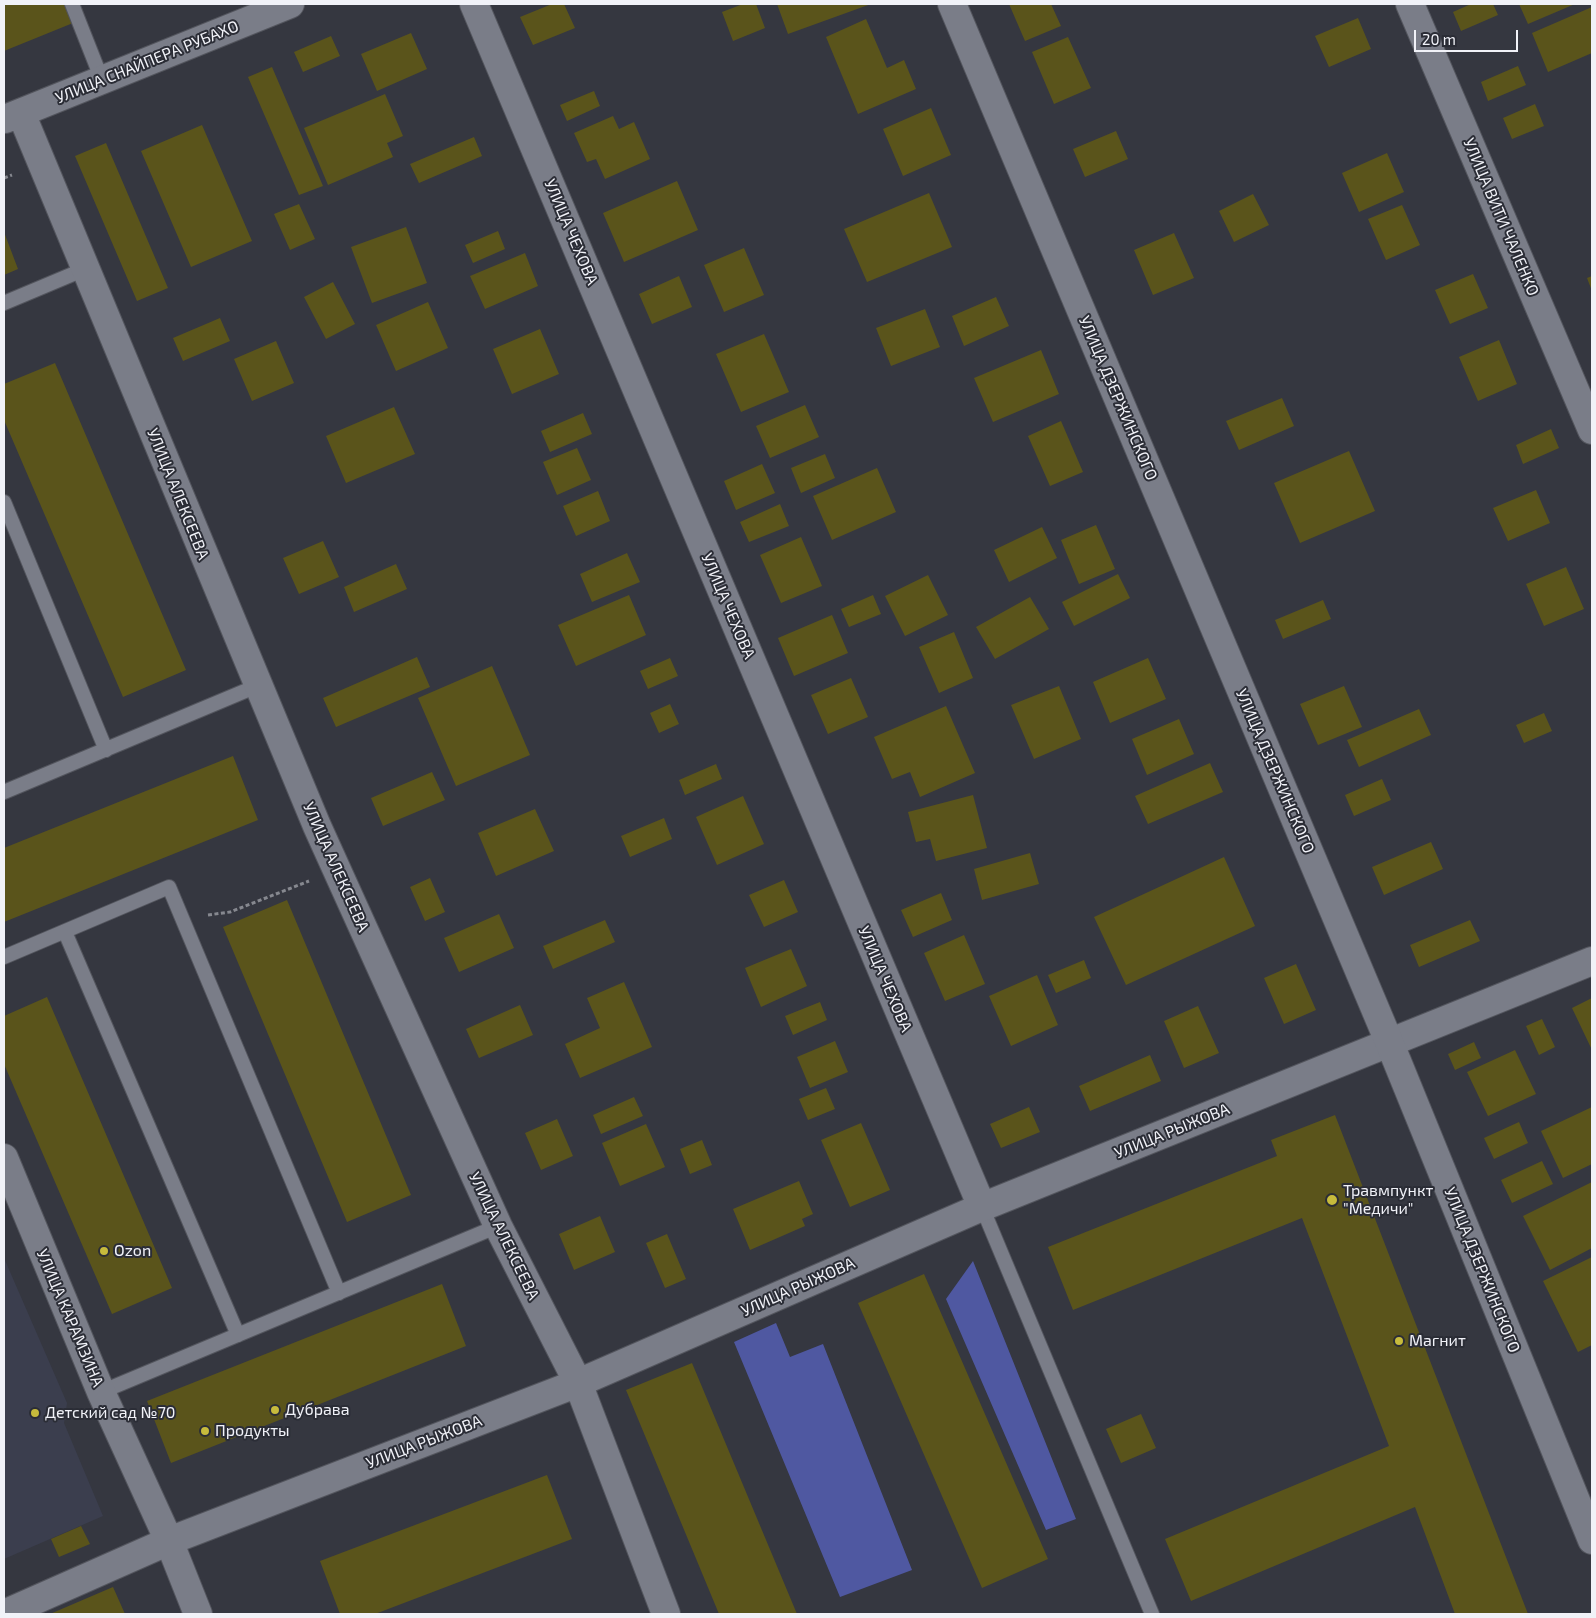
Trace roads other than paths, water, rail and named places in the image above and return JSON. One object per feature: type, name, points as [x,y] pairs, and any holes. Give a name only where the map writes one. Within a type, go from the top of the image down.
[{"type":"street","name":"УЛИЦА СНАЙПЕРА РУБАХО","points":[[12,116],[290,4]]},
{"type":"street","name":"УЛИЦА ЧЕХОВА","points":[[474,4],[982,1207]]},
{"type":"street","name":"УЛИЦА ДЗЕРЖИНСКОГО","points":[[952,4],[1390,1044],[1592,1540]]},
{"type":"street","name":"УЛИЦА ВИТИ ЧАЛЕНКО","points":[[1410,4],[1592,430]]},
{"type":"street","name":"УЛИЦА АЛЕКСЕЕВА","points":[[12,116],[85,269],[257,686],[337,870],[498,1226],[578,1383],[666,1614]]},
{"type":"street","name":"УЛИЦА РЫЖОВА","points":[[4,1614],[169,1541],[578,1383],[982,1207],[1390,1044],[1592,960]]},
{"type":"street","name":"УЛИЦА КАРАМЗИНА","points":[[4,1158],[101,1392],[169,1541],[198,1614]]},
{"type":"lane","points":[[72,4],[102,80]]},
{"type":"lane","points":[[4,303],[85,269]]},
{"type":"lane","points":[[4,502],[106,750]]},
{"type":"lane","points":[[5,790],[106,750],[257,686]]},
{"type":"lane","points":[[4,957],[169,887],[339,1293]]},
{"type":"lane","points":[[65,932],[238,1335]]},
{"type":"lane","points":[[982,1207],[1152,1614]]},
{"type":"lane","points":[[101,1392],[498,1226]]},
{"type":"place","name":"Травмпункт \"Медичи\"","points":[[1332,1200]]},
{"type":"place","name":"Ozon","points":[[104,1251]]},
{"type":"place","name":"Магнит","points":[[1399,1341]]},
{"type":"place","name":"Дубрава","points":[[275,1410]]},
{"type":"place","name":"Детский сад №70","points":[[35,1413]]},
{"type":"place","name":"Продукты","points":[[205,1431]]}]
